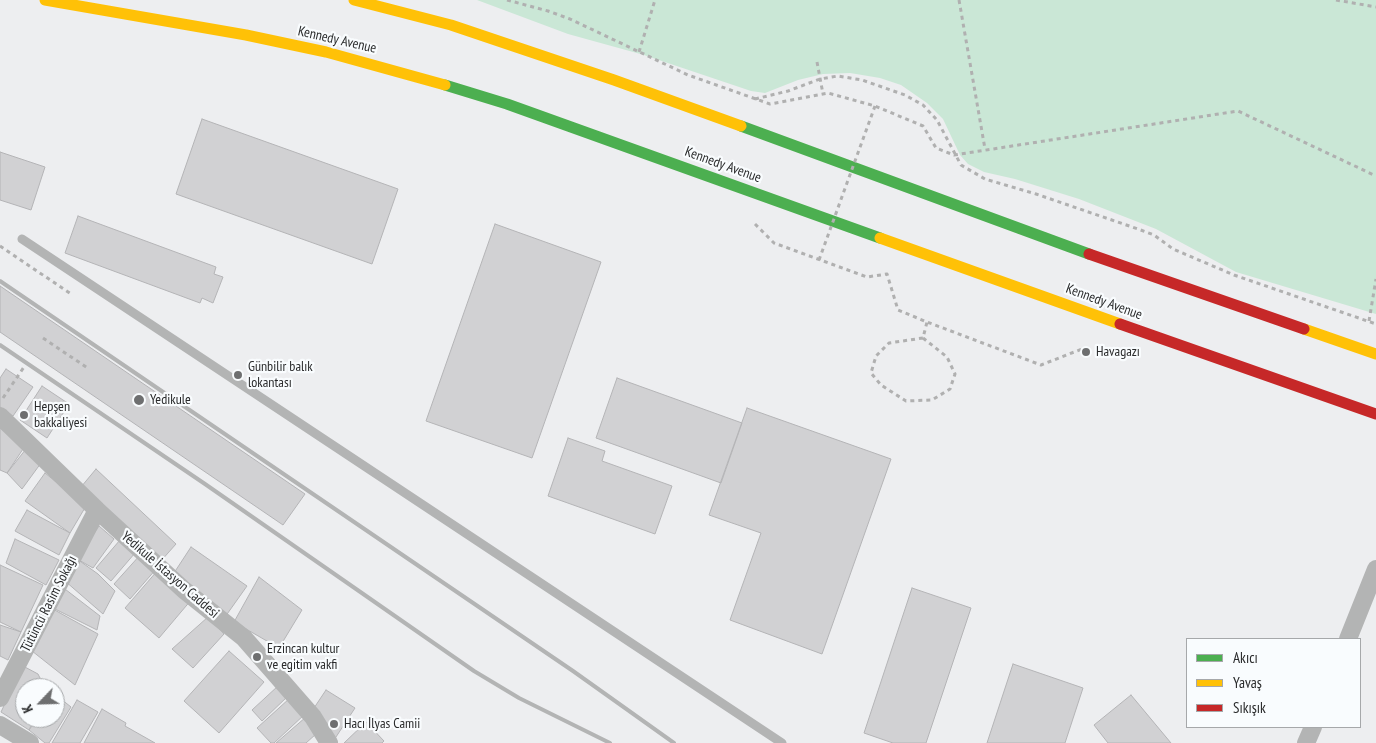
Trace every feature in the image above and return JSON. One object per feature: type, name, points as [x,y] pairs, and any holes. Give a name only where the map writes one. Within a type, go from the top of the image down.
[{"type":"highway","name":"Kennedy Avenue","points":[[45,0],[246,35],[326,52],[414,74],[507,104],[1376,414]]},
{"type":"highway","points":[[354,0],[451,25],[605,77],[1070,247],[1376,354]]},
{"type":"street","name":"Yedikule İstasyon Caddesi","points":[[0,416],[97,510],[184,590],[244,638],[313,717],[329,743]]},
{"type":"street","name":"Tütüncü Rasim Sokağı","points":[[0,698],[97,510]]},
{"type":"street","points":[[1348,638],[1376,569]]},
{"type":"street","points":[[0,724],[30,743]]},
{"type":"street","points":[[1306,743],[1313,728]]},
{"type":"lane","points":[[22,239],[782,743]]},
{"type":"path","points":[[507,0],[548,11],[688,75],[770,104],[828,93],[875,106],[923,126],[936,148],[954,154],[1238,111],[1376,176]]},
{"type":"path","points":[[639,52],[656,0]]},
{"type":"path","points":[[959,0],[985,149]]},
{"type":"path","points":[[1336,0],[1376,6]]},
{"type":"path","points":[[817,62],[823,94]]},
{"type":"path","points":[[754,99],[788,91],[820,79],[838,76],[862,80],[905,95],[923,105],[937,120],[961,165],[985,179],[1036,194],[1138,229],[1154,236],[1173,249],[1234,275],[1376,324]]},
{"type":"path","points":[[819,260],[875,106]]},
{"type":"path","points":[[755,224],[774,243],[867,277],[887,274],[898,310],[927,322],[1041,365],[1082,350]]},
{"type":"path","points":[[0,246],[71,294]]},
{"type":"path","points":[[1369,321],[1376,279]]},
{"type":"path","points":[[923,338],[927,322]]},
{"type":"path","points":[[43,338],[89,369]]},
{"type":"path","points":[[923,338],[947,357],[955,374],[950,389],[932,400],[906,401],[881,385],[871,373],[876,356],[889,343],[923,338]]},
{"type":"path","points":[[0,403],[24,367]]},
{"type":"green space","points":[[477,0],[1376,0],[1376,314],[1236,272],[1156,229],[1079,199],[1015,179],[984,172],[968,164],[960,155],[943,119],[927,103],[901,85],[880,78],[850,73],[823,74],[798,80],[765,93],[751,91],[644,55],[568,34]]},
{"type":"building","points":[[202,119],[398,189],[372,264],[176,194]]},
{"type":"building","points":[[0,152],[45,167],[31,210],[0,200]]},
{"type":"building","points":[[78,216],[216,267],[214,274],[223,277],[213,303],[202,298],[200,303],[65,253]]},
{"type":"building","points":[[495,224],[601,262],[532,458],[426,421]]},
{"type":"building","points":[[0,286],[305,494],[283,525],[0,332]]},
{"type":"building","points":[[6,369],[33,387],[13,416],[0,407],[0,378]]},
{"type":"building","points":[[617,378],[742,423],[721,483],[596,438]]},
{"type":"building","points":[[42,386],[69,404],[47,438],[20,420]]},
{"type":"building","points":[[747,408],[891,459],[822,654],[730,620],[761,533],[709,515]]},
{"type":"building","points":[[0,428],[25,446],[7,473],[0,470]]},
{"type":"building","points":[[568,438],[605,451],[602,461],[672,486],[655,534],[548,496]]},
{"type":"building","points":[[26,449],[41,463],[22,489],[7,473]]},
{"type":"building","points":[[96,469],[176,544],[160,562],[81,487]]},
{"type":"building","points":[[45,473],[86,506],[70,533],[25,501]]},
{"type":"building","points":[[27,510],[70,533],[59,555],[15,531]]},
{"type":"building","points":[[99,526],[114,539],[93,568],[77,559]]},
{"type":"building","points":[[15,539],[59,560],[46,585],[6,563]]},
{"type":"building","points":[[120,540],[135,553],[111,581],[96,568]]},
{"type":"building","points":[[191,547],[247,586],[225,617],[172,576]]},
{"type":"building","points":[[141,554],[157,568],[130,599],[114,584]]},
{"type":"building","points":[[77,559],[98,574],[115,591],[103,614],[65,581]]},
{"type":"building","points":[[0,565],[43,585],[21,632],[0,622]]},
{"type":"building","points":[[158,570],[192,599],[159,638],[125,608]]},
{"type":"building","points":[[259,577],[302,610],[279,648],[234,622]]},
{"type":"building","points":[[61,586],[100,616],[97,630],[53,608]]},
{"type":"building","points":[[912,588],[971,608],[926,743],[893,743],[864,733]]},
{"type":"building","points":[[51,608],[98,634],[75,685],[32,651]]},
{"type":"building","points":[[208,617],[224,634],[193,668],[172,649]]},
{"type":"building","points":[[0,625],[21,632],[8,660],[0,656]]},
{"type":"building","points":[[229,651],[264,682],[219,733],[184,701]]},
{"type":"building","points":[[1013,664],[1083,688],[1065,743],[987,743]]},
{"type":"building","points":[[23,666],[38,674],[40,678],[17,678]]},
{"type":"building","points":[[15,683],[15,721],[1,712]]},
{"type":"building","points":[[278,686],[288,696],[262,721],[252,710]]},
{"type":"building","name":"Hacı İlyas Camii","points":[[326,690],[355,708],[334,740],[314,708]]},
{"type":"building","points":[[1131,695],[1171,743],[1108,743],[1094,725]]},
{"type":"building","points":[[290,698],[305,714],[274,743],[271,743],[257,728]]},
{"type":"building","points":[[77,700],[98,712],[80,743],[52,743],[61,728],[65,728],[65,721]]},
{"type":"building","points":[[65,702],[71,707],[65,717]]},
{"type":"building","points":[[102,709],[126,723],[125,726],[155,743],[84,743]]},
{"type":"building","points":[[306,717],[316,734],[306,743],[276,743]]},
{"type":"building","points":[[366,722],[384,741],[382,743],[344,743]]},
{"type":"building","points":[[30,728],[58,728],[49,743],[45,743],[29,730]]},
{"type":"railway","points":[[0,281],[573,671],[674,743]]},
{"type":"railway","points":[[0,345],[205,484],[474,671],[519,698],[610,743]]},
{"type":"traffic: fast","points":[[445,85],[507,104],[880,238]]},
{"type":"traffic: fast","points":[[741,126],[1089,254]]},
{"type":"traffic: slow","points":[[45,0],[246,35],[326,52],[445,85]]},
{"type":"traffic: slow","points":[[354,0],[451,25],[614,80],[741,126]]},
{"type":"traffic: slow","points":[[880,238],[1120,324]]},
{"type":"traffic: slow","points":[[1304,329],[1376,354]]},
{"type":"traffic: jam","points":[[1089,254],[1304,329]]},
{"type":"traffic: jam","points":[[1120,324],[1376,414]]},
{"type":"place","name":"Havagazı","points":[[1086,352]]},
{"type":"place","name":"Günbilir balık lokantası","points":[[238,375]]},
{"type":"place","name":"Yedikule","points":[[139,400]]},
{"type":"place","name":"Hepşen bakkaliyesi","points":[[24,415]]},
{"type":"place","name":"Erzincan kultur ve egitim vakfi","points":[[257,657]]},
{"type":"place","name":"Hacı İlyas Camii","points":[[334,724]]}]
